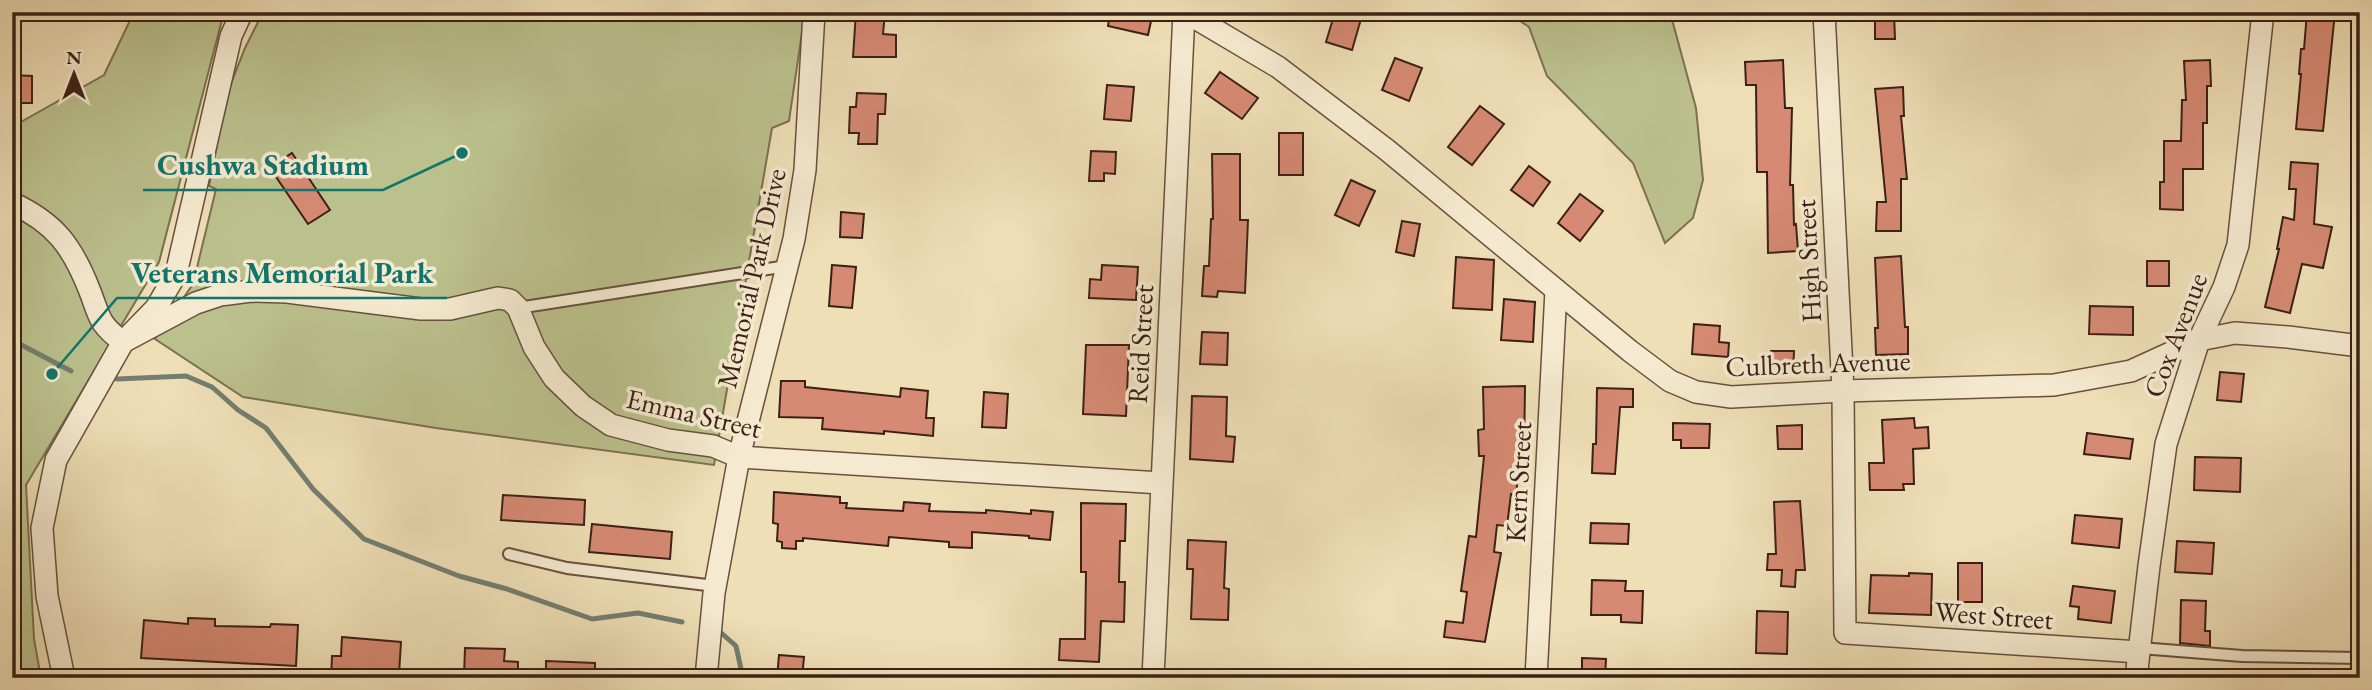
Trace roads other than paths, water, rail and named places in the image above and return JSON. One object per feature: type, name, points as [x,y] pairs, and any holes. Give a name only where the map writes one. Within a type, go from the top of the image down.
[{"type":"street","points":[[64,678],[47,596],[43,560],[42,527],[56,460],[123,342],[156,308],[176,274],[230,36],[242,12]]},
{"type":"street","name":"Memorial Park Drive","points":[[706,678],[715,586],[739,457],[794,239],[805,170],[814,12]]},
{"type":"street","name":"Culbreth Avenue","points":[[1185,12],[1278,67],[1387,150],[1670,381],[1696,392],[1731,397],[2054,385],[2131,371],[2199,340],[2235,333],[2360,346]]},
{"type":"street","name":"Reid Street","points":[[1153,678],[1185,12]]},
{"type":"street","name":"High Street","points":[[1824,12],[1843,391],[1845,633]]},
{"type":"street","name":"Cox Avenue","points":[[2136,678],[2166,444],[2199,340],[2224,288],[2238,244],[2263,12]]},
{"type":"street","points":[[12,203],[41,219],[62,237],[90,290],[100,321],[123,342]]},
{"type":"street","name":"Kern Street","points":[[1536,678],[1556,290]]},
{"type":"street","points":[[123,342],[196,303],[219,295],[251,291],[287,292],[421,309],[450,309],[498,298],[510,299],[518,308]]},
{"type":"street","name":"Emma Street","points":[[518,308],[534,347],[554,378],[583,406],[611,425],[668,440],[713,446],[739,457],[1161,483]]},
{"type":"street","name":"West Street","points":[[1845,633],[2139,650]]},
{"type":"lane","points":[[518,308],[787,265]]},
{"type":"lane","points":[[509,554],[567,568],[715,586]]},
{"type":"lane","points":[[2139,650],[2242,656],[2360,658]]},
{"type":"waterway","points":[[12,340],[71,371]]},
{"type":"waterway","points":[[117,379],[186,376],[212,387],[238,410],[266,428],[313,489],[364,539],[459,576],[507,589],[592,619],[638,613],[682,622]]},
{"type":"waterway","points":[[719,631],[736,646],[743,678]]},
{"type":"place","name":"Cushwa Stadium","points":[[462,153]]},
{"type":"place","name":"Veterans Memorial Park","points":[[52,374]]}]
